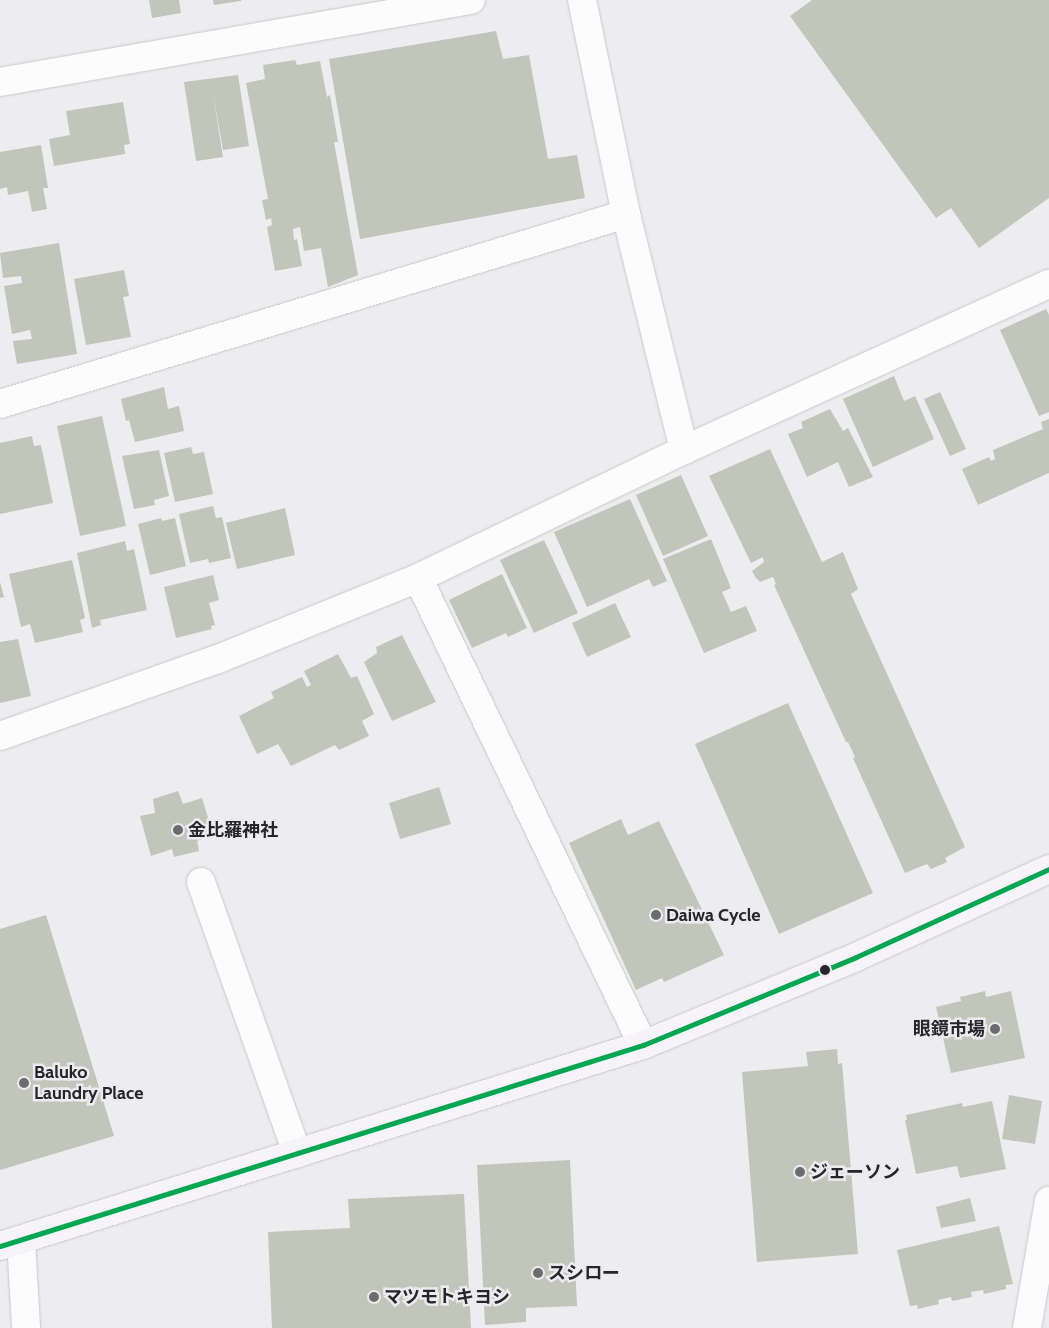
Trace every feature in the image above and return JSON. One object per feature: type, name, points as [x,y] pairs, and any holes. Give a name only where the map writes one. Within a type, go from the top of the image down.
[{"type":"main road","points":[[11,1243],[643,1045],[856,957],[1049,869]]},
{"type":"street","points":[[0,82],[471,0]]},
{"type":"street","points":[[582,0],[626,214],[684,450]]},
{"type":"street","points":[[0,404],[626,214]]},
{"type":"street","points":[[0,736],[218,658],[418,578],[684,450],[1049,284]]},
{"type":"street","points":[[418,578],[643,1045]]},
{"type":"street","points":[[200,882],[297,1153]]},
{"type":"street","points":[[1027,1328],[1049,1201]]},
{"type":"street","points":[[11,1243],[26,1328]]},
{"type":"building","points":[[149,0],[179,0],[181,13],[152,18]]},
{"type":"building","points":[[213,0],[241,0],[241,1],[214,5]]},
{"type":"building","points":[[812,0],[1049,0],[1049,198],[979,248],[951,208],[936,218],[790,16]]},
{"type":"building","points":[[496,31],[503,59],[529,55],[548,159],[577,155],[585,198],[360,239],[329,59]]},
{"type":"building","points":[[295,60],[297,65],[320,61],[327,97],[330,95],[338,142],[334,142],[358,275],[328,287],[321,248],[304,251],[300,227],[293,229],[294,240],[297,239],[302,266],[275,271],[267,227],[272,225],[271,218],[266,220],[262,200],[268,199],[246,83],[265,79],[263,65]]},
{"type":"building","points":[[238,75],[249,146],[223,150],[212,88],[223,157],[196,161],[184,82]]},
{"type":"building","points":[[123,102],[130,144],[124,145],[125,154],[54,166],[49,139],[70,135],[66,111]]},
{"type":"building","points":[[41,145],[48,188],[43,188],[47,209],[32,212],[28,191],[8,195],[7,187],[0,189],[0,152]]},
{"type":"building","points":[[59,243],[77,354],[17,364],[13,341],[32,339],[30,330],[12,334],[4,286],[22,283],[21,276],[3,278],[0,253]]},
{"type":"building","points":[[124,270],[129,296],[123,297],[131,337],[86,345],[74,279]]},
{"type":"building","points":[[1046,309],[1049,315],[1049,412],[1039,416],[1000,330]]},
{"type":"building","points":[[894,376],[904,401],[915,396],[934,439],[873,467],[843,399]]},
{"type":"building","points":[[164,387],[168,409],[179,406],[184,431],[135,442],[129,420],[126,421],[121,399]]},
{"type":"building","points":[[940,392],[966,449],[950,456],[924,399]]},
{"type":"building","points":[[830,409],[843,431],[848,428],[873,477],[849,487],[838,462],[807,477],[788,434],[803,428],[801,422]]},
{"type":"building","points":[[102,416],[126,526],[80,536],[57,426]]},
{"type":"building","points":[[1049,419],[1049,473],[978,505],[962,469],[989,457],[991,461],[995,459],[993,450],[1043,429],[1041,422]]},
{"type":"building","points":[[32,436],[34,446],[41,445],[53,503],[0,514],[0,443]]},
{"type":"building","points":[[191,447],[193,454],[204,452],[213,494],[175,502],[164,453]]},
{"type":"building","points":[[770,449],[822,562],[843,552],[858,589],[851,594],[965,847],[945,858],[947,862],[931,869],[927,864],[905,873],[853,758],[855,757],[848,742],[846,742],[774,585],[776,584],[773,577],[760,582],[756,578],[752,571],[764,562],[763,557],[751,563],[709,476]]},
{"type":"building","points":[[159,450],[169,496],[154,500],[155,505],[134,509],[122,456]]},
{"type":"building","points":[[681,475],[708,536],[663,556],[636,495]]},
{"type":"building","points":[[630,499],[667,581],[653,587],[649,579],[587,607],[554,532]]},
{"type":"building","points":[[213,506],[216,518],[222,517],[231,558],[209,563],[208,559],[190,563],[179,514]]},
{"type":"building","points":[[285,508],[295,555],[237,569],[226,523]]},
{"type":"building","points":[[161,518],[162,521],[175,518],[186,566],[150,575],[138,524]]},
{"type":"building","points":[[711,539],[731,588],[722,592],[731,612],[746,606],[757,631],[704,653],[663,559]]},
{"type":"building","points":[[544,540],[578,613],[534,633],[500,560]]},
{"type":"building","points":[[125,541],[127,551],[134,549],[147,610],[100,620],[101,625],[92,628],[77,553]]},
{"type":"building","points":[[72,560],[85,618],[80,620],[83,632],[35,643],[30,624],[21,627],[9,574]]},
{"type":"building","points":[[502,574],[527,628],[508,637],[506,633],[472,648],[449,600]]},
{"type":"building","points":[[213,575],[219,600],[209,603],[215,625],[211,626],[212,629],[176,638],[164,587]]},
{"type":"building","points":[[0,582],[4,597],[0,598]]},
{"type":"building","points":[[615,603],[631,637],[587,657],[572,623]]},
{"type":"building","points":[[402,635],[436,702],[392,721],[364,662],[377,653],[376,647]]},
{"type":"building","points":[[18,639],[31,696],[0,703],[0,642]]},
{"type":"building","points":[[338,654],[351,678],[357,676],[374,714],[362,721],[369,736],[339,750],[335,745],[291,766],[278,744],[257,754],[239,716],[274,698],[271,692],[302,677],[307,687],[311,685],[304,671]]},
{"type":"building","points":[[788,703],[873,893],[779,934],[695,744]]},
{"type":"building","points":[[439,787],[451,824],[400,839],[389,803]]},
{"type":"building","points":[[178,791],[183,804],[202,798],[213,834],[197,841],[199,851],[174,857],[172,849],[151,856],[140,816],[155,813],[153,799]]},
{"type":"building","points":[[621,819],[628,835],[659,821],[724,955],[664,982],[662,978],[636,990],[569,843]]},
{"type":"building","points":[[46,915],[114,1136],[0,1170],[0,929]]},
{"type":"building","points":[[985,991],[986,997],[1011,991],[1025,1058],[951,1073],[936,1007],[961,1001],[960,997]]},
{"type":"building","points":[[837,1049],[838,1064],[842,1063],[858,1254],[757,1262],[742,1072],[808,1066],[806,1052]]},
{"type":"building","points":[[1009,1095],[1042,1101],[1035,1144],[1002,1139]]},
{"type":"building","points":[[992,1101],[1006,1169],[960,1178],[957,1166],[916,1174],[905,1120],[907,1120],[906,1115],[962,1103],[963,1107]]},
{"type":"building","points":[[570,1160],[577,1306],[526,1308],[526,1322],[485,1325],[477,1165]]},
{"type":"building","points":[[464,1194],[471,1328],[272,1328],[268,1232],[350,1228],[348,1199]]},
{"type":"building","points":[[970,1198],[976,1221],[941,1228],[936,1207]]},
{"type":"building","points":[[999,1226],[1013,1284],[1006,1285],[1006,1289],[984,1294],[983,1290],[971,1292],[972,1297],[952,1301],[951,1297],[938,1300],[939,1304],[918,1309],[917,1305],[910,1306],[897,1250]]},
{"type":"transit line","points":[[0,1246],[643,1045],[856,957],[1049,869]]},
{"type":"place","name":"金比羅神社","points":[[178,830]]},
{"type":"place","name":"Daiwa Cycle","points":[[656,915]]},
{"type":"place","name":"眼鏡市場","points":[[995,1029]]},
{"type":"place","name":"Baluko Laundry Place","points":[[24,1083]]},
{"type":"place","name":"ジェーソン","points":[[800,1172]]},
{"type":"place","name":"スシロー","points":[[538,1273]]},
{"type":"place","name":"マツモトキヨシ","points":[[374,1297]]}]
